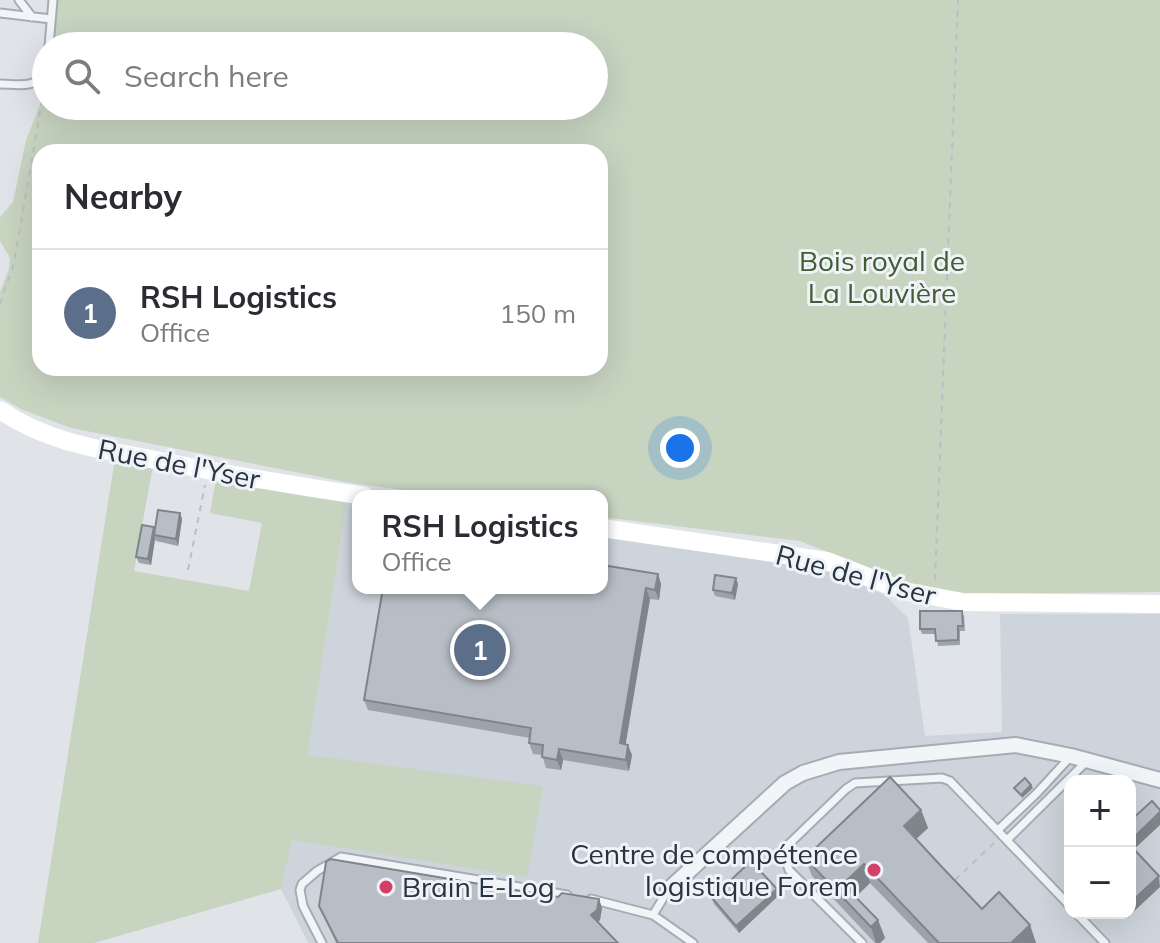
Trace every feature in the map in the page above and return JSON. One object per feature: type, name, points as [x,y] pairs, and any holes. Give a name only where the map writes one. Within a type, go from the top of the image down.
[{"type":"street","name":"Rue de l'Yser","points":[[0,410],[33,431],[62,441],[208,471],[352,494]]},
{"type":"street","name":"Rue de l'Yser","points":[[608,529],[827,561],[904,591],[933,598],[963,602],[1160,604]]},
{"type":"street","points":[[668,890],[785,783],[821,766],[862,759],[1016,745],[1088,760],[1160,780]]},
{"type":"lane","points":[[19,0],[32,17]]},
{"type":"lane","points":[[50,32],[53,0]]},
{"type":"lane","points":[[0,13],[51,19]]},
{"type":"lane","points":[[0,84],[32,84]]},
{"type":"lane","points":[[1002,835],[1071,756]]},
{"type":"lane","points":[[1002,835],[1088,760]]},
{"type":"lane","points":[[862,943],[789,870],[785,857],[789,844],[855,783],[942,778],[956,786],[1064,900]]},
{"type":"lane","points":[[322,943],[303,906],[300,890],[302,884],[317,871],[341,857],[606,902],[653,915],[693,943]]},
{"type":"lane","points":[[653,915],[668,890]]},
{"type":"lane","points":[[1082,919],[1105,943]]},
{"type":"path","points":[[934,590],[958,0]]},
{"type":"path","points":[[34,144],[38,120]]},
{"type":"path","points":[[0,304],[14,263],[32,157]]},
{"type":"path","points":[[188,570],[208,471]]},
{"type":"path","points":[[955,880],[1002,835]]},
{"type":"shaded area","points":[[347,499],[352,499],[352,594],[608,594],[608,538],[824,569],[885,595],[908,618],[925,736],[1002,732],[1000,614],[1160,614],[1160,943],[308,943],[281,889],[308,755]]},
{"type":"green space","name":"Bois royal de La Louvière","points":[[54,0],[1160,0],[1160,592],[965,594],[905,583],[800,541],[608,518],[608,490],[403,490],[351,483],[71,428],[21,409],[0,397],[0,292],[10,258],[0,241],[0,217],[13,202],[26,140],[34,120],[608,120],[608,32],[51,32]]},
{"type":"green space","points":[[116,452],[154,460],[134,571],[249,591],[262,523],[210,513],[217,473],[347,499],[308,755],[543,786],[527,877],[292,840],[281,889],[94,943],[38,943]]},
{"type":"building","points":[[158,510],[180,513],[176,539],[154,535]]},
{"type":"building","points":[[142,525],[154,527],[148,559],[136,557]]},
{"type":"building","points":[[608,566],[658,574],[655,590],[646,588],[620,743],[628,745],[626,760],[559,749],[557,760],[542,757],[543,745],[529,743],[531,728],[364,700],[382,594],[608,594]]},
{"type":"building","points":[[715,575],[736,578],[732,593],[713,590]]},
{"type":"building","points":[[920,611],[962,611],[963,626],[958,626],[958,640],[936,641],[935,629],[920,629]]},
{"type":"building","name":"Centre de compétence logistique Forem","points":[[890,777],[921,810],[904,826],[941,866],[982,909],[999,892],[1030,925],[1011,943],[939,943],[864,864],[843,884],[878,920],[871,927],[805,858]]},
{"type":"building","points":[[1025,778],[1031,785],[1021,795],[1014,788]]},
{"type":"building","points":[[1152,801],[1160,810],[1136,835],[1136,816]]},
{"type":"building","points":[[1136,851],[1159,876],[1136,897]]},
{"type":"building","name":"Brain E-Log","points":[[330,859],[558,897],[562,893],[599,899],[597,910],[591,915],[618,943],[338,943],[319,906],[326,862]]},
{"type":"building","points":[[751,861],[777,889],[736,926],[712,898]]},
{"type":"place","name":"RSH Logistics","points":[[480,650]]},
{"type":"place","name":"Centre de compétence logistique Forem","points":[[874,870]]},
{"type":"place","name":"Brain E-Log","points":[[386,887]]}]
